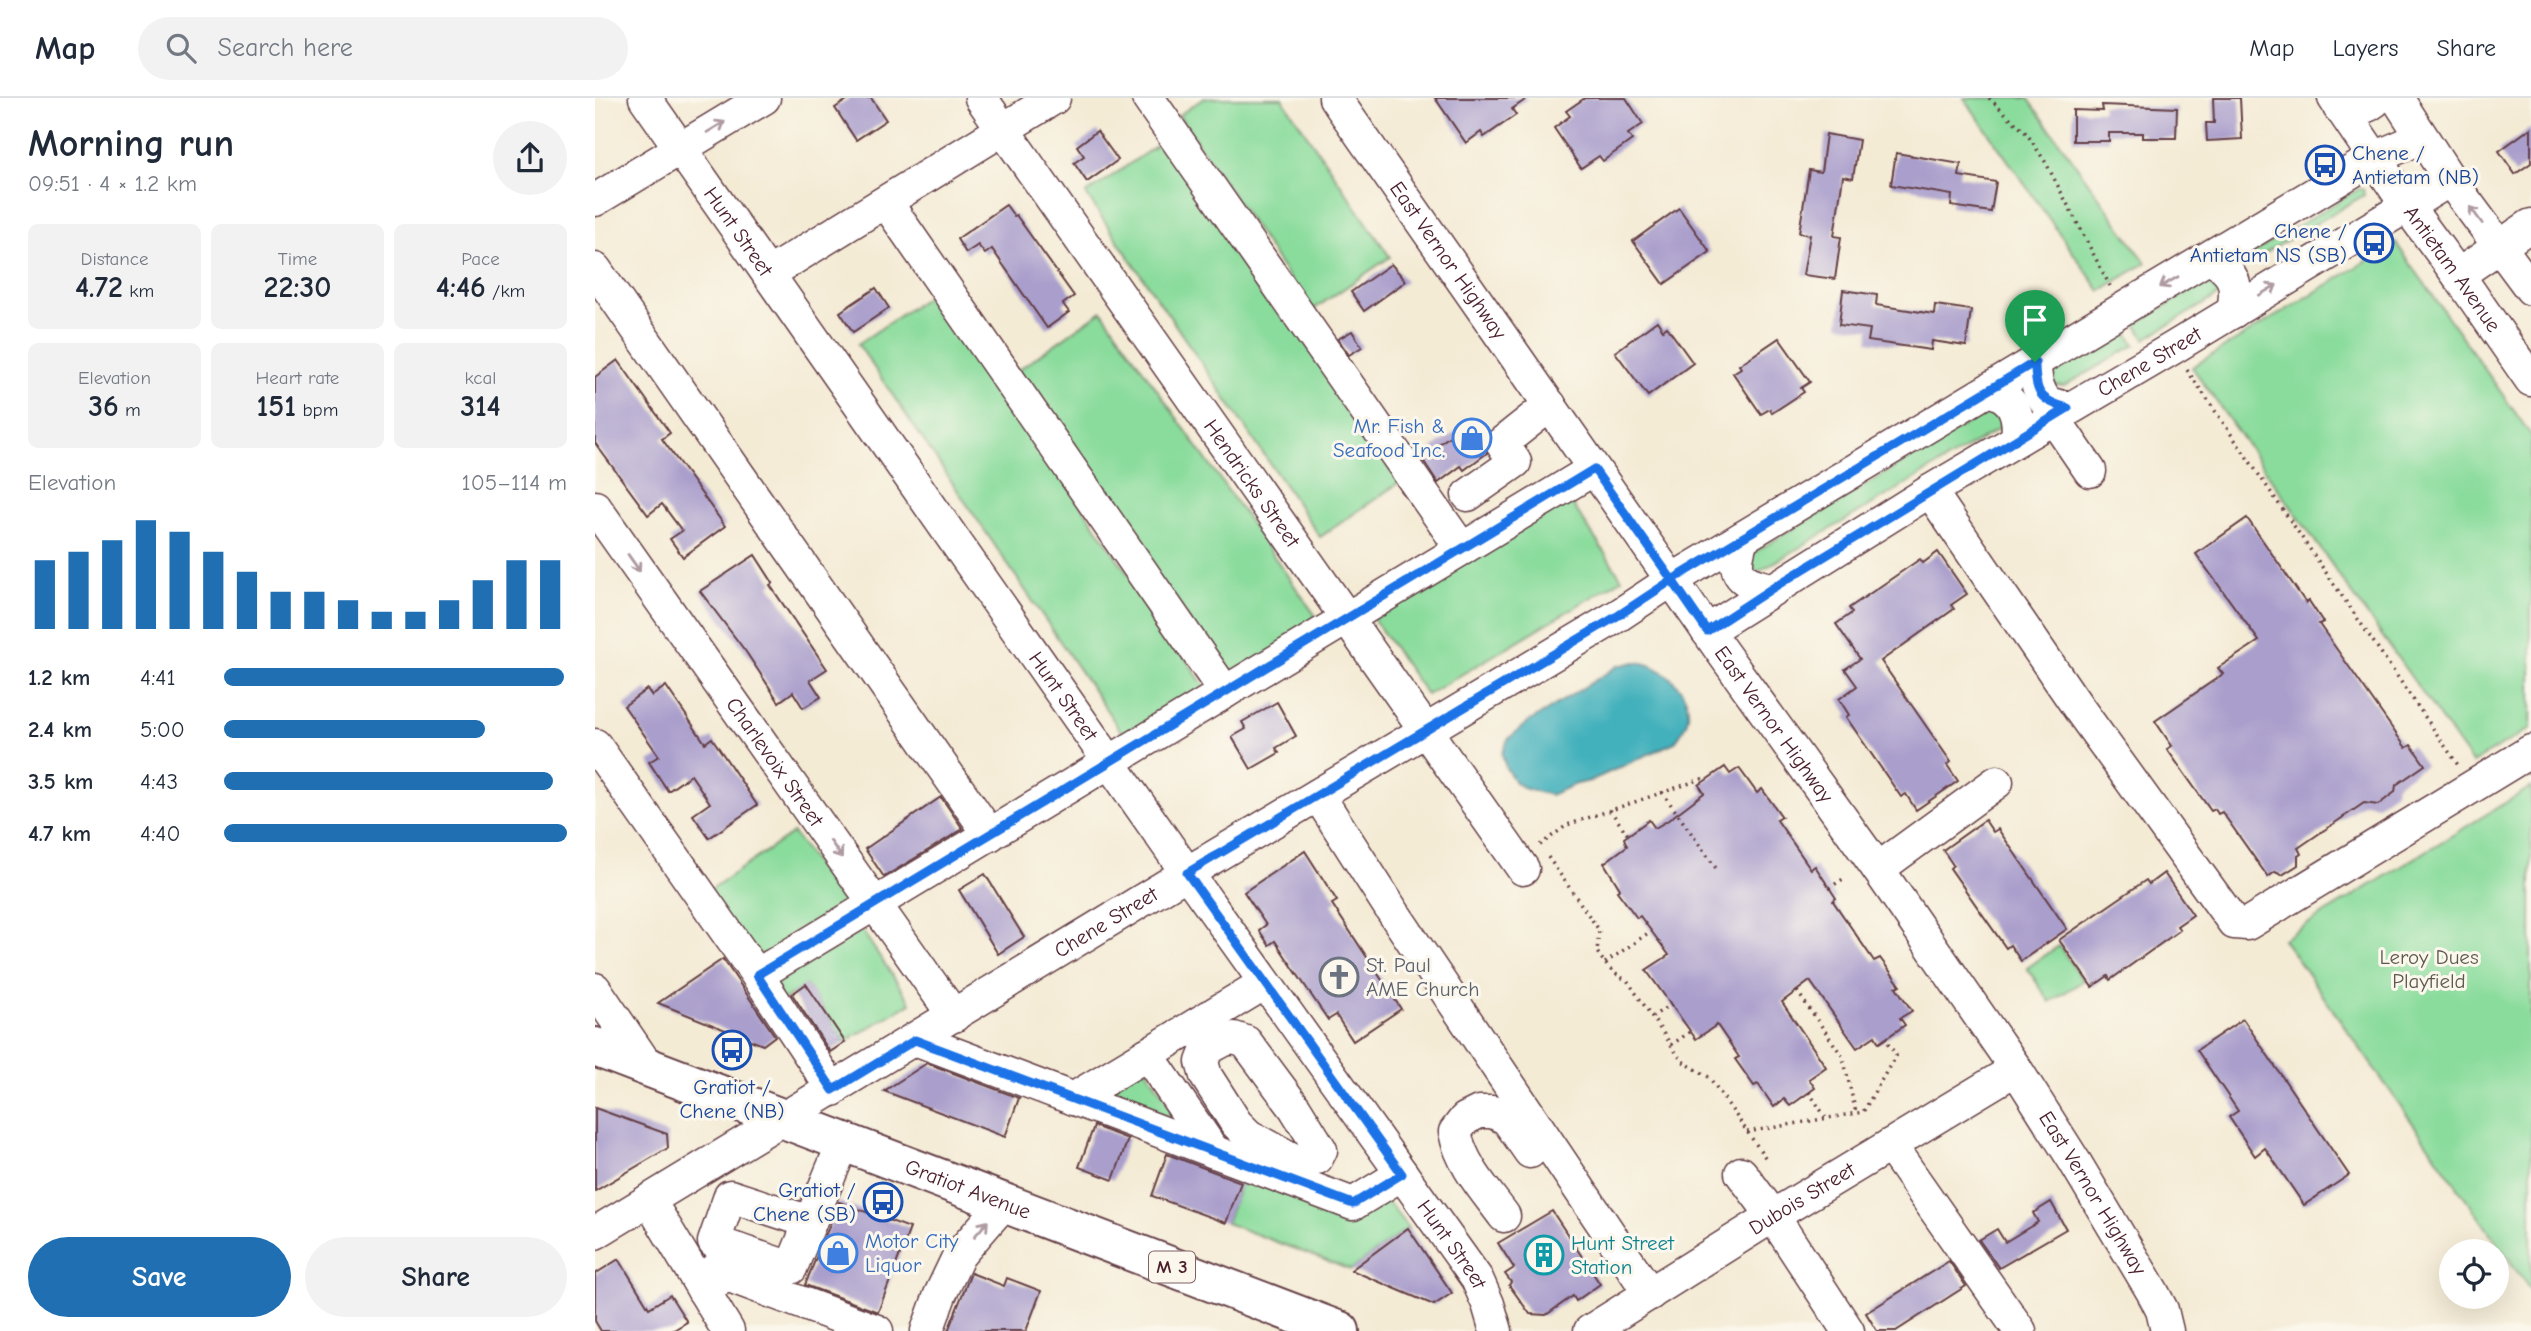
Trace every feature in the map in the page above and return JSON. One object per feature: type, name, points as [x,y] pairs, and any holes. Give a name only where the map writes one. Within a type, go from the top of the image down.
[{"type":"main road","name":"Gratiot Avenue","points":[[595,1046],[1340,1331]]},
{"type":"street","name":"Hunt Street","points":[[645,98],[1187,873],[1477,1279],[1489,1304],[1496,1331]]},
{"type":"street","points":[[595,200],[764,98]]},
{"type":"street","name":"Hendricks Street","points":[[981,98],[1523,869]]},
{"type":"street","points":[[768,274],[1054,98]]},
{"type":"street","points":[[1148,98],[1462,549]]},
{"type":"street","name":"East Vernor Highway","points":[[1335,98],[2016,1069],[2153,1291],[2162,1310],[2167,1331]]},
{"type":"street","points":[[2337,103],[2356,110],[2373,104],[2378,98]]},
{"type":"street","points":[[2397,98],[2450,180],[2531,289]]},
{"type":"street","points":[[2337,103],[2374,158]]},
{"type":"street","name":"Chene Street","points":[[595,1233],[2374,158],[2421,138]]},
{"type":"street","name":"Antietam Avenue","points":[[2374,158],[2531,380]]},
{"type":"street","name":"Chene Street","points":[[1707,631],[1930,491],[2450,180]]},
{"type":"street","points":[[885,202],[1226,692]]},
{"type":"street","points":[[2458,275],[2531,225]]},
{"type":"street","points":[[2211,258],[2233,276],[2236,293],[2233,312]]},
{"type":"street","points":[[595,269],[990,835]]},
{"type":"street","points":[[2035,362],[2035,380],[2039,392],[2047,403],[2061,412],[2090,471]]},
{"type":"street","points":[[1991,391],[2000,393],[2016,410],[2019,425],[2017,439]]},
{"type":"street","points":[[1468,495],[1515,462],[1502,443],[1550,405]]},
{"type":"street","points":[[757,975],[1594,469]]},
{"type":"street","points":[[1930,491],[2080,710],[2234,923],[2247,924],[2531,751]]},
{"type":"street","name":"Charlevoix Street","points":[[595,507],[954,1016]]},
{"type":"street","points":[[1742,538],[1735,561],[1740,574],[1750,584],[1771,589]]},
{"type":"street","points":[[595,745],[757,975],[833,1090]]},
{"type":"street","points":[[1878,869],[1997,782]]},
{"type":"street","points":[[1318,795],[1391,909],[1626,1315]]},
{"type":"street","points":[[1073,1099],[1265,983]]},
{"type":"street","points":[[595,989],[648,1067]]},
{"type":"street","points":[[915,1040],[1353,1204],[1402,1174]]},
{"type":"street","points":[[1147,1054],[1214,1152]]},
{"type":"street","name":"Dubois Street","points":[[1626,1315],[1773,1216],[2016,1069]]},
{"type":"street","points":[[1295,1108],[1336,1082]]},
{"type":"street","points":[[1504,1216],[1465,1161],[1458,1146],[1455,1132],[1465,1119],[1479,1112],[1493,1112],[1507,1119],[1626,1315]]},
{"type":"street","points":[[810,1222],[730,1196],[714,1242],[791,1268],[844,1141]]},
{"type":"street","points":[[1890,1145],[2020,1331]]},
{"type":"street","points":[[1755,1167],[1773,1216],[1848,1331]]},
{"type":"street","points":[[649,1200],[701,1286],[718,1327]]},
{"type":"street","points":[[927,1331],[959,1255],[1004,1203]]},
{"type":"street","points":[[701,1286],[738,1250]]},
{"type":"street","points":[[701,1286],[727,1275],[877,1331]]},
{"type":"path","points":[[1989,98],[2020,127],[2033,144],[2111,287]]},
{"type":"path","points":[[2185,367],[2472,786]]},
{"type":"path","points":[[1705,781],[1702,779],[1567,825],[1539,844],[1599,930],[1597,952],[1613,975],[1627,981],[1682,1061],[1709,1077],[1747,1132],[1755,1167]]},
{"type":"path","points":[[1662,792],[1718,871]]},
{"type":"path","points":[[1610,810],[1628,835]]},
{"type":"path","points":[[1829,888],[1843,879]]},
{"type":"path","points":[[1605,963],[1651,931]]},
{"type":"path","points":[[1797,991],[1843,1057],[1856,1113]]},
{"type":"path","points":[[1652,1017],[1671,1004]]},
{"type":"path","points":[[1671,1045],[1691,1031]]},
{"type":"path","points":[[1747,1132],[1863,1112],[1896,1055],[1885,1039]]},
{"type":"path","points":[[1809,1093],[1826,1118]]},
{"type":"green space","points":[[1204,98],[1282,98],[1390,257],[1311,311],[1179,115]]},
{"type":"green space","points":[[1964,98],[2028,98],[2146,263],[2100,291]]},
{"type":"green space","points":[[1166,139],[1400,482],[1320,537],[1086,194]]},
{"type":"green space","points":[[2363,189],[2364,195],[2247,264],[2241,260]]},
{"type":"green space","points":[[2396,243],[2531,435],[2531,728],[2472,763],[2192,367]]},
{"type":"green space","points":[[2214,276],[2222,293],[2145,339],[2136,324]]},
{"type":"green space","points":[[936,291],[1207,690],[1129,743],[858,344]]},
{"type":"green space","points":[[1102,311],[1322,625],[1230,679],[1014,373]]},
{"type":"green space","points":[[2126,330],[2135,345],[2064,386],[2054,385],[2054,373]]},
{"type":"green space","points":[[1990,410],[1998,410],[2002,417],[2000,428],[1760,571],[1753,570],[1750,555]]},
{"type":"green space","points":[[1567,496],[1622,579],[1427,695],[1372,617]]},
{"type":"green space","name":"Leroy Dues Playfield","points":[[2531,787],[2531,1291],[2509,1260],[2509,1239],[2494,1239],[2283,939]]},
{"type":"green space","points":[[793,833],[845,906],[758,962],[707,892]]},
{"type":"green space","points":[[857,923],[911,1003],[845,1042],[806,985],[782,1001],[767,979]]},
{"type":"green space","points":[[2059,946],[2083,981],[2050,1002],[2027,968]]},
{"type":"green space","points":[[1144,1066],[1189,1133],[1089,1099]]},
{"type":"green space","points":[[1248,1165],[1353,1204],[1378,1189],[1408,1228],[1351,1270],[1226,1223]]},
{"type":"water","points":[[1635,662],[1664,672],[1685,697],[1688,717],[1675,742],[1590,781],[1550,795],[1523,788],[1515,782],[1506,768],[1502,754],[1508,739],[1527,723],[1618,666]]},
{"type":"building","points":[[850,98],[871,98],[886,120],[856,140],[835,108]]},
{"type":"building","points":[[1435,98],[1528,98],[1512,109],[1516,115],[1484,137],[1481,132],[1466,143]]},
{"type":"building","points":[[1585,98],[1626,98],[1643,124],[1628,134],[1632,140],[1603,161],[1599,156],[1581,168],[1554,128],[1570,116],[1566,111]]},
{"type":"building","points":[[2213,98],[2240,98],[2242,139],[2207,141],[2206,123],[2214,123]]},
{"type":"building","points":[[2102,105],[2177,108],[2176,138],[2143,138],[2143,133],[2109,133],[2109,141],[2073,141],[2073,110],[2103,111]]},
{"type":"building","points":[[2531,128],[2531,163],[2515,174],[2499,151]]},
{"type":"building","points":[[1097,131],[1118,160],[1087,182],[1074,163],[1084,156],[1077,146]]},
{"type":"building","points":[[1826,134],[1859,140],[1853,178],[1843,176],[1834,236],[1841,237],[1835,279],[1803,275],[1810,235],[1799,233],[1809,170],[1821,172]]},
{"type":"building","points":[[1896,153],[1961,164],[1959,176],[1996,182],[1991,212],[1951,206],[1952,195],[1891,185]]},
{"type":"building","points":[[1006,205],[1074,296],[1063,304],[1069,312],[1047,328],[992,249],[985,254],[978,245],[966,253],[957,239]]},
{"type":"building","points":[[1679,208],[1710,252],[1664,284],[1633,241]]},
{"type":"building","points":[[1391,264],[1406,281],[1364,311],[1351,292]]},
{"type":"building","points":[[876,288],[889,308],[853,332],[840,312]]},
{"type":"building","points":[[1843,290],[1877,295],[1876,305],[1934,314],[1935,305],[1971,310],[1966,346],[1932,341],[1931,350],[1868,341],[1870,329],[1839,325]]},
{"type":"building","points":[[1657,321],[1663,330],[1667,327],[1693,363],[1648,396],[1615,352]]},
{"type":"building","points":[[1352,331],[1362,347],[1349,355],[1338,339]]},
{"type":"building","points":[[1779,338],[1810,382],[1801,388],[1804,392],[1772,413],[1770,409],[1761,414],[1733,373],[1741,368],[1739,365]]},
{"type":"building","points":[[618,360],[670,433],[662,439],[725,526],[683,557],[670,539],[682,531],[662,504],[648,515],[595,443],[595,377]]},
{"type":"building","points":[[1468,423],[1487,453],[1464,470],[1461,466],[1438,483],[1421,457]]},
{"type":"building","points":[[2247,518],[2306,603],[2309,601],[2323,622],[2319,624],[2406,748],[2411,745],[2425,765],[2396,785],[2395,792],[2378,805],[2364,803],[2298,848],[2301,854],[2298,856],[2298,865],[2282,875],[2275,872],[2268,877],[2222,812],[2218,814],[2215,809],[2211,811],[2167,749],[2172,746],[2155,721],[2223,674],[2218,668],[2259,641],[2196,554]]},
{"type":"building","points":[[1938,552],[1967,594],[1951,605],[1954,609],[1881,661],[1951,762],[1947,765],[1958,781],[1916,810],[1906,794],[1901,797],[1846,717],[1849,715],[1839,699],[1857,686],[1845,669],[1860,659],[1836,624],[1852,613],[1849,608],[1920,559],[1923,563]]},
{"type":"building","points":[[755,555],[773,583],[770,585],[827,669],[810,680],[821,697],[803,708],[793,692],[779,702],[746,652],[700,591]]},
{"type":"building","points":[[666,686],[705,743],[712,738],[757,805],[709,838],[693,815],[710,803],[691,775],[668,791],[649,762],[659,756],[624,706],[647,689],[652,696]]},
{"type":"building","points":[[1277,702],[1296,736],[1276,748],[1279,753],[1251,769],[1232,737],[1246,729],[1242,722]]},
{"type":"building","points":[[1725,767],[1730,774],[1739,768],[1757,793],[1762,789],[1782,817],[1777,820],[1811,869],[1815,866],[1836,898],[1833,901],[1874,961],[1880,958],[1900,985],[1896,987],[1912,1011],[1900,1018],[1905,1025],[1879,1043],[1875,1036],[1857,1048],[1810,981],[1782,1002],[1826,1067],[1809,1079],[1815,1088],[1790,1106],[1784,1099],[1774,1107],[1758,1084],[1754,1086],[1735,1059],[1739,1057],[1717,1025],[1696,1039],[1646,970],[1669,955],[1617,891],[1620,889],[1604,863],[1627,846],[1624,838],[1649,820],[1655,828],[1704,793],[1699,785]]},
{"type":"building","points":[[941,797],[963,829],[884,877],[865,849]]},
{"type":"building","points":[[1985,820],[1993,832],[1998,829],[2067,929],[2021,961],[2010,945],[2006,948],[1950,868],[1953,865],[1943,850]]},
{"type":"building","name":"St. Paul AME Church","points":[[1305,851],[1337,901],[1332,904],[1401,1009],[1353,1041],[1336,1015],[1328,1020],[1275,941],[1269,945],[1259,930],[1266,925],[1244,892]]},
{"type":"building","points":[[2164,873],[2193,915],[2177,926],[2180,930],[2110,980],[2108,976],[2092,987],[2059,940],[2146,880],[2149,884]]},
{"type":"building","points":[[985,874],[1024,937],[998,954],[959,890]]},
{"type":"building","points":[[723,959],[775,1036],[763,1045],[658,1003]]},
{"type":"building","points":[[806,984],[845,1042],[830,1052],[792,994]]},
{"type":"building","points":[[2243,1019],[2349,1175],[2304,1205],[2265,1148],[2255,1156],[2229,1117],[2238,1111],[2197,1050]]},
{"type":"building","points":[[927,1063],[1019,1098],[1005,1137],[884,1091]]},
{"type":"building","points":[[595,1108],[667,1134],[668,1148],[595,1191]]},
{"type":"building","points":[[1094,1126],[1128,1139],[1113,1180],[1079,1167]]},
{"type":"building","points":[[1167,1154],[1241,1182],[1226,1223],[1152,1196]]},
{"type":"building","points":[[839,1202],[910,1228],[878,1312],[805,1285]]},
{"type":"building","points":[[2051,1202],[2066,1229],[1999,1268],[1979,1240],[1997,1229],[2005,1242],[2038,1222],[2033,1213]]},
{"type":"building","name":"Hunt Street Station","points":[[1552,1211],[1600,1284],[1576,1301],[1573,1296],[1546,1315],[1530,1314],[1509,1285],[1511,1282],[1505,1274],[1514,1268],[1498,1243]]},
{"type":"building","points":[[1408,1228],[1452,1293],[1434,1305],[1351,1270]]},
{"type":"building","points":[[619,1259],[649,1308],[670,1295],[687,1322],[672,1331],[601,1331],[595,1321],[595,1274]]},
{"type":"building","points":[[1949,1261],[1966,1286],[1896,1331],[1877,1331],[1866,1313]]},
{"type":"building","points":[[971,1273],[1004,1286],[1007,1278],[1041,1291],[1026,1331],[948,1331]]},
{"type":"place","name":"Chene / Antietam (NB)","points":[[2325,165]]},
{"type":"place","name":"Chene / Antietam NS (SB)","points":[[2374,243]]},
{"type":"place","name":"Mr. Fish & Seafood Inc.","points":[[1472,438]]},
{"type":"place","name":"St. Paul AME Church","points":[[1339,977]]},
{"type":"place","name":"Gratiot / Chene (NB)","points":[[732,1050]]},
{"type":"place","name":"Gratiot / Chene (SB)","points":[[883,1202]]},
{"type":"place","name":"Motor City Liquor","points":[[838,1253]]},
{"type":"place","name":"Hunt Street Station","points":[[1544,1255]]},
{"type":"route","points":[[2035,362],[1991,391],[1672,580],[1594,469],[757,975],[833,1090],[915,1040],[1353,1204],[1402,1174],[1187,873],[1619,615],[1672,580],[1707,631],[2068,408],[2047,403],[2039,392],[2035,380],[2035,362]]}]
